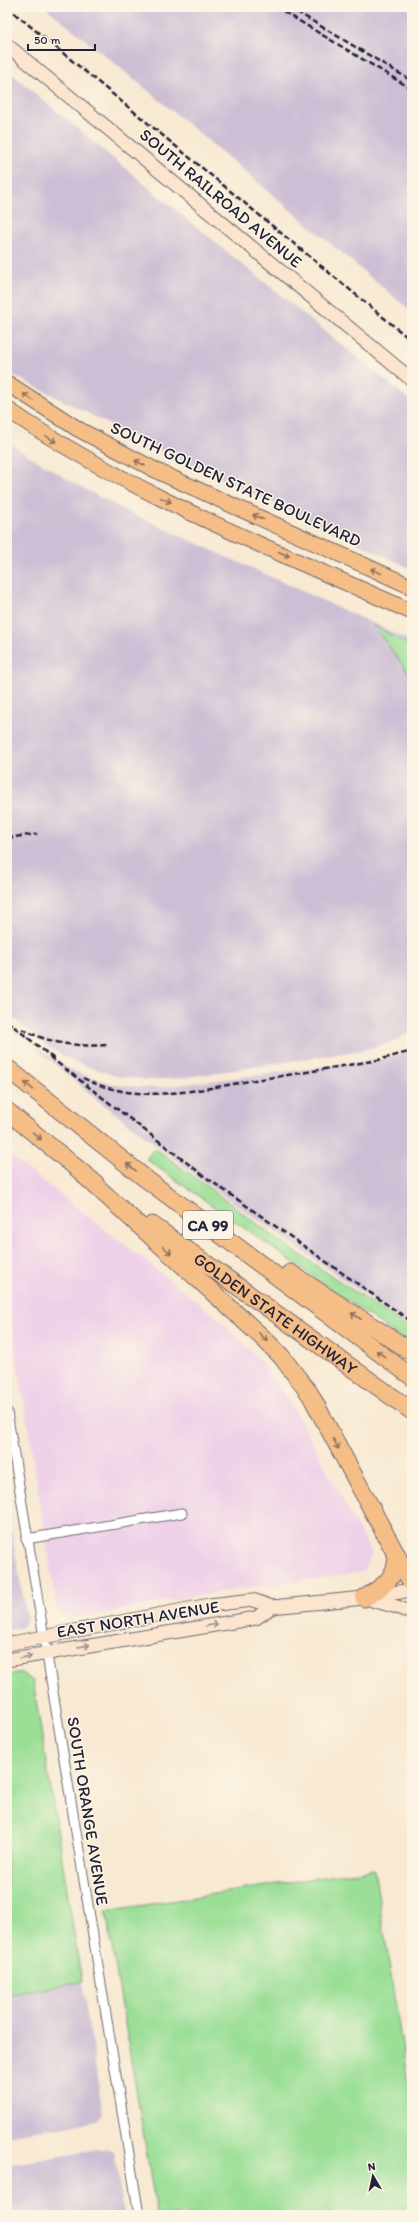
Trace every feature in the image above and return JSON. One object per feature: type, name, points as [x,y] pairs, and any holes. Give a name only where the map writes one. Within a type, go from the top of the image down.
[{"type":"highway","name":"GOLDEN STATE HIGHWAY","points":[[7,1068],[146,1178],[412,1377]]},
{"type":"highway","name":"GOLDEN STATE HIGHWAY","points":[[7,1111],[86,1177],[412,1411]]},
{"type":"highway","points":[[86,1177],[246,1322],[281,1356],[310,1394],[412,1584]]},
{"type":"highway","points":[[146,1178],[412,1352]]},
{"type":"highway","points":[[364,1598],[377,1590],[391,1578],[397,1566],[397,1555]]},
{"type":"main road","name":"SOUTH GOLDEN STATE BOULEVARD","points":[[7,383],[78,429],[153,469],[412,587]]},
{"type":"main road","points":[[7,409],[68,449],[135,486],[412,612]]},
{"type":"street","name":"SOUTH RAILROAD AVENUE","points":[[7,45],[412,380]]},
{"type":"street","name":"SOUTH ORANGE AVENUE","points":[[7,1412],[26,1540],[139,2215]]},
{"type":"street","points":[[26,1540],[182,1513]]},
{"type":"street","name":"EAST NORTH AVENUE","points":[[7,1644],[209,1605],[253,1600],[272,1607],[364,1598],[412,1590]]},
{"type":"street","points":[[364,1598],[381,1602],[412,1613]]},
{"type":"street","name":"EAST NORTH AVENUE","points":[[7,1660],[256,1618],[272,1607]]},
{"type":"shaded area","points":[[45,7],[412,7],[412,312],[151,93]]},
{"type":"shaded area","points":[[7,70],[172,207],[412,402],[412,569],[140,440],[11,374],[7,370]]},
{"type":"shaded area","points":[[7,442],[79,486],[128,512],[412,641],[412,1031],[395,1041],[364,1050],[181,1078],[148,1080],[116,1076],[72,1061],[47,1046],[7,1013]]},
{"type":"shaded area","points":[[31,1044],[65,1067],[84,1075],[117,1085],[155,1088],[369,1061],[399,1055],[412,1048],[412,1327],[215,1190],[89,1093]]},
{"type":"shaded area","points":[[7,1153],[218,1318],[259,1360],[294,1409],[372,1554],[363,1572],[200,1595],[70,1619],[57,1609],[7,1295]]},
{"type":"shaded area","points":[[7,1507],[27,1619],[23,1627],[7,1631]]},
{"type":"shaded area","points":[[82,1982],[103,2114],[97,2121],[7,2136],[7,1995]]},
{"type":"shaded area","points":[[109,2148],[114,2151],[124,2215],[7,2215],[7,2165]]},
{"type":"green space","points":[[373,625],[412,647],[412,678]]},
{"type":"green space","points":[[155,1148],[283,1243],[412,1330],[412,1346],[146,1159]]},
{"type":"green space","points":[[20,1672],[33,1681],[82,1982],[7,1995],[7,1675]]},
{"type":"green space","points":[[374,1869],[412,2109],[412,2215],[157,2215],[106,1911]]},
{"type":"railway","points":[[7,7],[412,341]]},
{"type":"railway","points":[[276,7],[412,89]]},
{"type":"railway","points":[[289,7],[412,81]]},
{"type":"railway","points":[[7,838],[37,834]]},
{"type":"railway","points":[[7,1021],[54,1059]]},
{"type":"railway","points":[[22,1029],[43,1038],[64,1043],[75,1045],[108,1045]]},
{"type":"railway","points":[[83,1078],[104,1087],[125,1092],[146,1094],[168,1093],[211,1088],[378,1060],[412,1051]]},
{"type":"railway","points":[[50,1057],[204,1176],[412,1322]]}]
